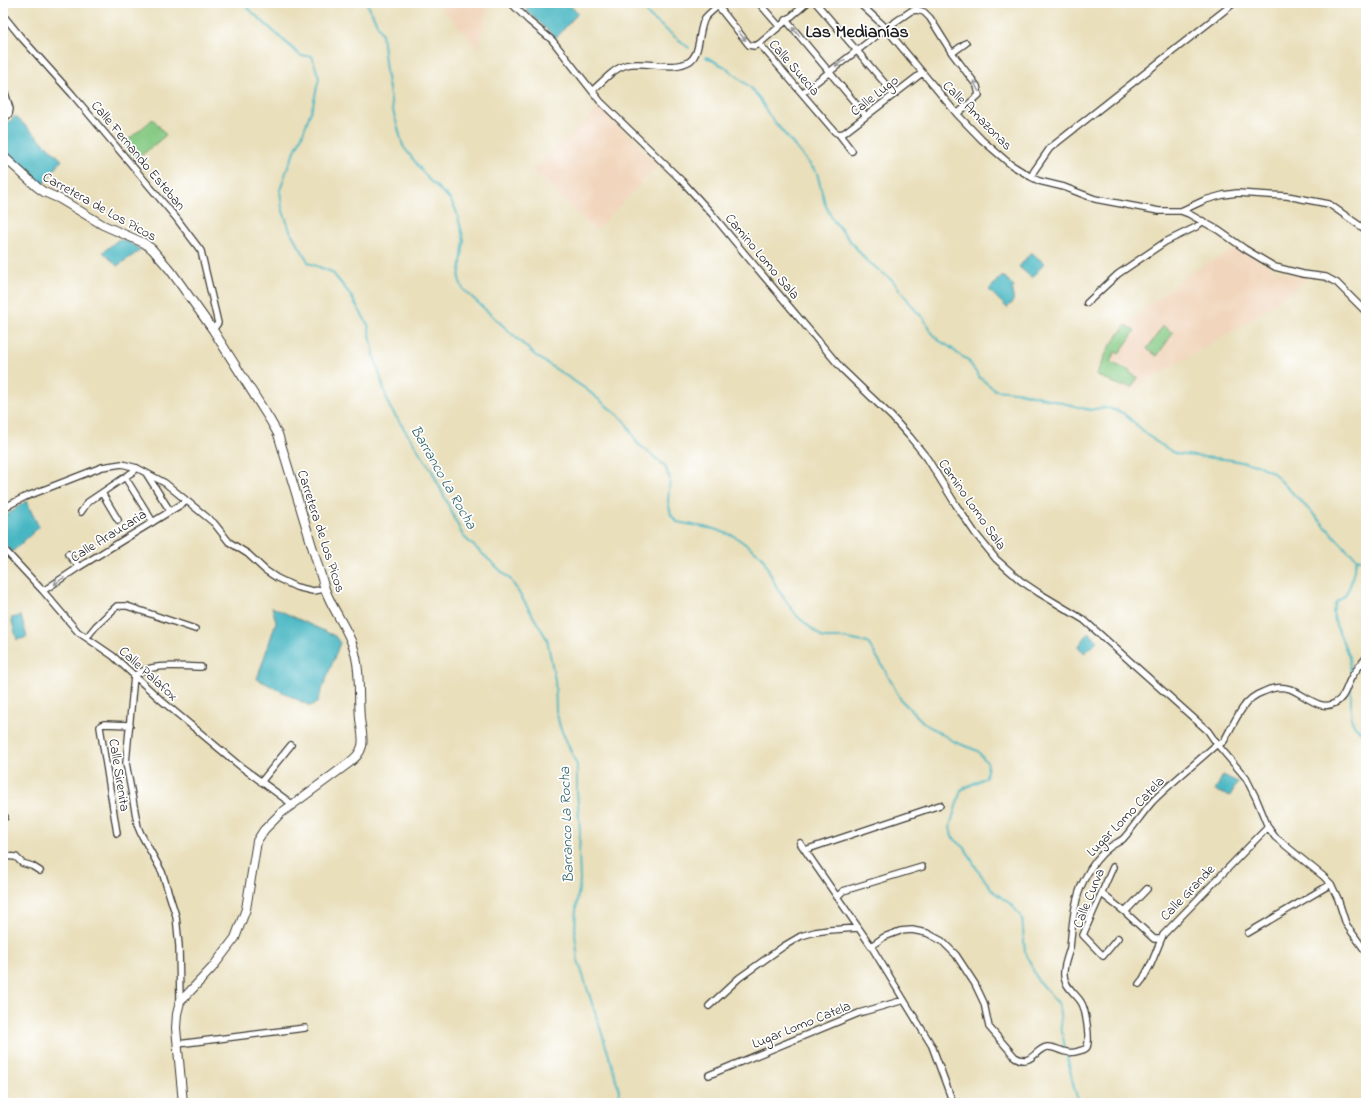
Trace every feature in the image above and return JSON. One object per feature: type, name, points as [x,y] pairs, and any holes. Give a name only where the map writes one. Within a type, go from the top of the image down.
[{"type":"main road","name":"Carretera de Los Picos","points":[[3,156],[44,192],[60,199],[103,225],[152,249],[171,271],[213,330],[278,434],[328,597],[347,633],[356,658],[359,672],[360,719],[363,741],[359,754],[355,759],[280,813],[264,830],[257,841],[246,909],[234,938],[212,968],[180,1002]]},
{"type":"main road","points":[[180,1002],[176,1028],[183,1103]]},
{"type":"street","name":"Camino Lomo Sala","points":[[511,3],[529,21],[552,40],[600,102],[688,187],[842,369],[892,416],[927,458],[956,505],[996,560],[1021,581],[1084,620],[1208,731],[1246,778],[1268,827],[1276,837],[1323,876],[1330,884],[1338,899],[1346,924],[1366,952]]},
{"type":"street","points":[[759,3],[779,26]]},
{"type":"street","points":[[759,44],[807,3]]},
{"type":"street","points":[[816,3],[894,94]]},
{"type":"street","name":"Calle Amazonas","points":[[859,3],[886,29],[957,114],[982,140],[1010,164],[1039,181],[1064,187],[1095,199],[1159,211],[1181,211]]},
{"type":"street","points":[[915,3],[917,10]]},
{"type":"street","points":[[1031,177],[1050,148],[1234,3]]},
{"type":"street","points":[[592,91],[609,76],[625,66],[638,64],[680,65],[688,62],[695,55],[698,47],[701,26],[719,4]]},
{"type":"street","name":"Calle Suecia","points":[[719,4],[749,45],[754,46],[759,44],[835,132],[839,134],[852,151]]},
{"type":"street","points":[[802,92],[911,11],[917,10],[924,12],[930,18],[952,53],[979,90],[979,95],[957,114]]},
{"type":"street","name":"Calle Fernando Esteban","points":[[3,15],[72,94],[177,219],[201,251],[218,323],[213,330]]},
{"type":"street","points":[[786,20],[866,116]]},
{"type":"street","points":[[952,53],[966,43]]},
{"type":"street","name":"Calle Lugo","points":[[839,134],[844,133],[922,73]]},
{"type":"street","points":[[3,86],[10,109],[9,114],[3,120]]},
{"type":"street","points":[[1181,211],[1205,200],[1237,192],[1287,196],[1329,204],[1366,230]]},
{"type":"street","points":[[1181,211],[1203,221],[1275,268],[1326,277],[1336,283],[1366,312]]},
{"type":"street","points":[[1087,303],[1118,274],[1165,242],[1196,227],[1203,221]]},
{"type":"street","points":[[3,508],[25,497],[102,467],[122,464],[144,471],[165,483],[214,523],[229,542],[248,554],[265,570],[277,578],[296,587],[313,591],[325,588]]},
{"type":"street","points":[[81,512],[88,502],[137,468]]},
{"type":"street","points":[[144,471],[170,511]]},
{"type":"street","points":[[125,477],[152,522]]},
{"type":"street","points":[[102,492],[118,520]]},
{"type":"street","name":"Calle Araucaria","points":[[43,591],[79,567],[187,501]]},
{"type":"street","name":"Calle Palafox","points":[[3,548],[78,632],[127,667],[134,676],[162,701],[261,782],[292,804]]},
{"type":"street","points":[[68,554],[79,567]]},
{"type":"street","points":[[87,637],[117,606],[121,605],[195,629]]},
{"type":"street","points":[[1217,744],[1224,741],[1236,718],[1249,700],[1257,694],[1268,690],[1276,688],[1290,689],[1322,705],[1336,703],[1341,699],[1351,678],[1366,658]]},
{"type":"street","points":[[180,1002],[179,946],[176,916],[162,872],[140,834],[126,770],[134,676],[139,672],[153,668],[178,666],[201,667]]},
{"type":"street","name":"Calle Sirenita","points":[[117,833],[100,728],[101,725],[104,724],[130,725]]},
{"type":"street","name":"Lugar Lomo Catela","points":[[871,946],[884,937],[900,931],[912,930],[927,933],[942,941],[956,955],[975,984],[984,1002],[989,1027],[1019,1060],[1033,1057],[1047,1047],[1066,1053],[1085,1050],[1088,1042],[1086,1016],[1082,1004],[1067,985],[1064,975],[1074,915],[1083,881],[1102,853],[1112,845],[1122,840],[1154,801],[1217,744]]},
{"type":"street","points":[[261,782],[292,745]]},
{"type":"street","points":[[805,850],[940,805]]},
{"type":"street","name":"Calle Grande","points":[[1139,984],[1151,964],[1160,939],[1168,929],[1268,827]]},
{"type":"street","points":[[800,843],[871,946],[932,1046],[953,1103]]},
{"type":"street","points":[[3,856],[16,857],[22,863],[32,866],[40,871]]},
{"type":"street","points":[[837,897],[843,891],[922,867]]},
{"type":"street","name":"Calle Curva","points":[[1113,867],[1083,935],[1103,956],[1118,938]]},
{"type":"street","points":[[1248,933],[1330,884]]},
{"type":"street","points":[[1125,912],[1146,889]]},
{"type":"street","points":[[1102,894],[1125,912],[1154,939],[1160,939]]},
{"type":"street","points":[[709,1006],[739,978],[784,946],[801,936],[822,931],[858,928]]},
{"type":"street","name":"Lugar Lomo Catela","points":[[709,1076],[859,1013],[904,1000]]},
{"type":"street","points":[[178,1044],[305,1028]]},
{"type":"shaded area","points":[[438,3],[488,3],[478,49]]},
{"type":"shaded area","points":[[600,107],[659,165],[595,231],[533,170]]},
{"type":"shaded area","points":[[1239,247],[1275,270],[1307,279],[1255,317],[1129,392],[1094,375],[1109,346],[1126,324],[1189,274]]},
{"type":"green space","points":[[153,119],[166,135],[136,160],[123,144]]},
{"type":"green space","points":[[1126,325],[1135,331],[1119,354],[1115,352],[1110,362],[1130,371],[1130,373],[1138,377],[1132,388],[1124,385],[1123,387],[1096,375],[1109,347]]},
{"type":"green space","points":[[1163,326],[1173,333],[1157,356],[1147,349]]},
{"type":"water","points":[[531,3],[567,3],[578,13],[556,38],[525,9]]},
{"type":"water","points":[[15,116],[62,160],[42,186],[3,149],[3,128]]},
{"type":"water","points":[[119,239],[130,243],[141,250],[117,266],[103,252]]},
{"type":"water","points":[[1031,252],[1044,263],[1032,278],[1019,267]]},
{"type":"water","points":[[1000,277],[1005,277],[1014,287],[1012,290],[1013,301],[1007,308],[989,290]]},
{"type":"water","points":[[26,501],[39,527],[12,552],[3,542],[3,520],[8,514]]},
{"type":"water","points":[[272,607],[335,636],[340,643],[317,703],[310,706],[257,679],[276,622]]},
{"type":"water","points":[[21,616],[27,637],[17,640],[11,618]]},
{"type":"water","points":[[1089,632],[1097,641],[1085,653],[1078,647]]},
{"type":"water","points":[[1223,775],[1238,782],[1230,796],[1215,791]]},
{"type":"waterway","name":"Barranco La Rocha","points":[[242,3],[301,56],[312,56],[319,78],[313,105],[280,190],[282,208],[290,231],[309,263],[332,272],[349,293],[368,325],[375,359],[389,406],[432,471],[463,536],[511,580],[547,639],[555,680],[556,710],[560,727],[577,765],[580,832],[580,881],[576,909],[575,933],[578,960],[613,1068],[619,1091],[618,1103]]},
{"type":"waterway","points":[[367,3],[382,34],[392,107],[403,146],[429,180],[449,198],[456,210],[464,240],[459,279],[463,289],[536,356],[586,389],[625,421],[637,443],[665,466],[670,479],[668,501],[671,515],[677,522],[714,529],[734,536],[762,556],[778,590],[798,617],[823,638],[843,638],[868,643],[901,700],[925,724],[955,742],[978,751],[988,764],[986,777],[961,790],[950,826],[952,837],[965,848],[978,871],[994,892],[1012,905],[1022,918],[1025,951],[1038,981],[1059,1004],[1062,1033],[1074,1088],[1079,1103]]},
{"type":"waterway","points":[[641,3],[649,16],[689,48]]},
{"type":"waterway","points":[[706,57],[725,67],[751,88],[760,99],[768,114],[817,173],[825,204],[833,220],[866,260],[893,281],[924,319],[938,340],[968,360],[979,377],[995,390],[1024,393],[1090,410],[1105,407],[1123,413],[1155,441],[1176,454],[1232,460],[1257,465],[1272,472],[1348,551],[1357,558],[1366,561]]},
{"type":"waterway","points":[[1351,675],[1349,657],[1336,625],[1333,612],[1336,602],[1344,597],[1350,586],[1357,558]]},
{"type":"waterway","points":[[1351,681],[1351,718],[1355,726],[1366,737]]},
{"type":"district","name":"Las Medianías","points":[[857,31]]}]
